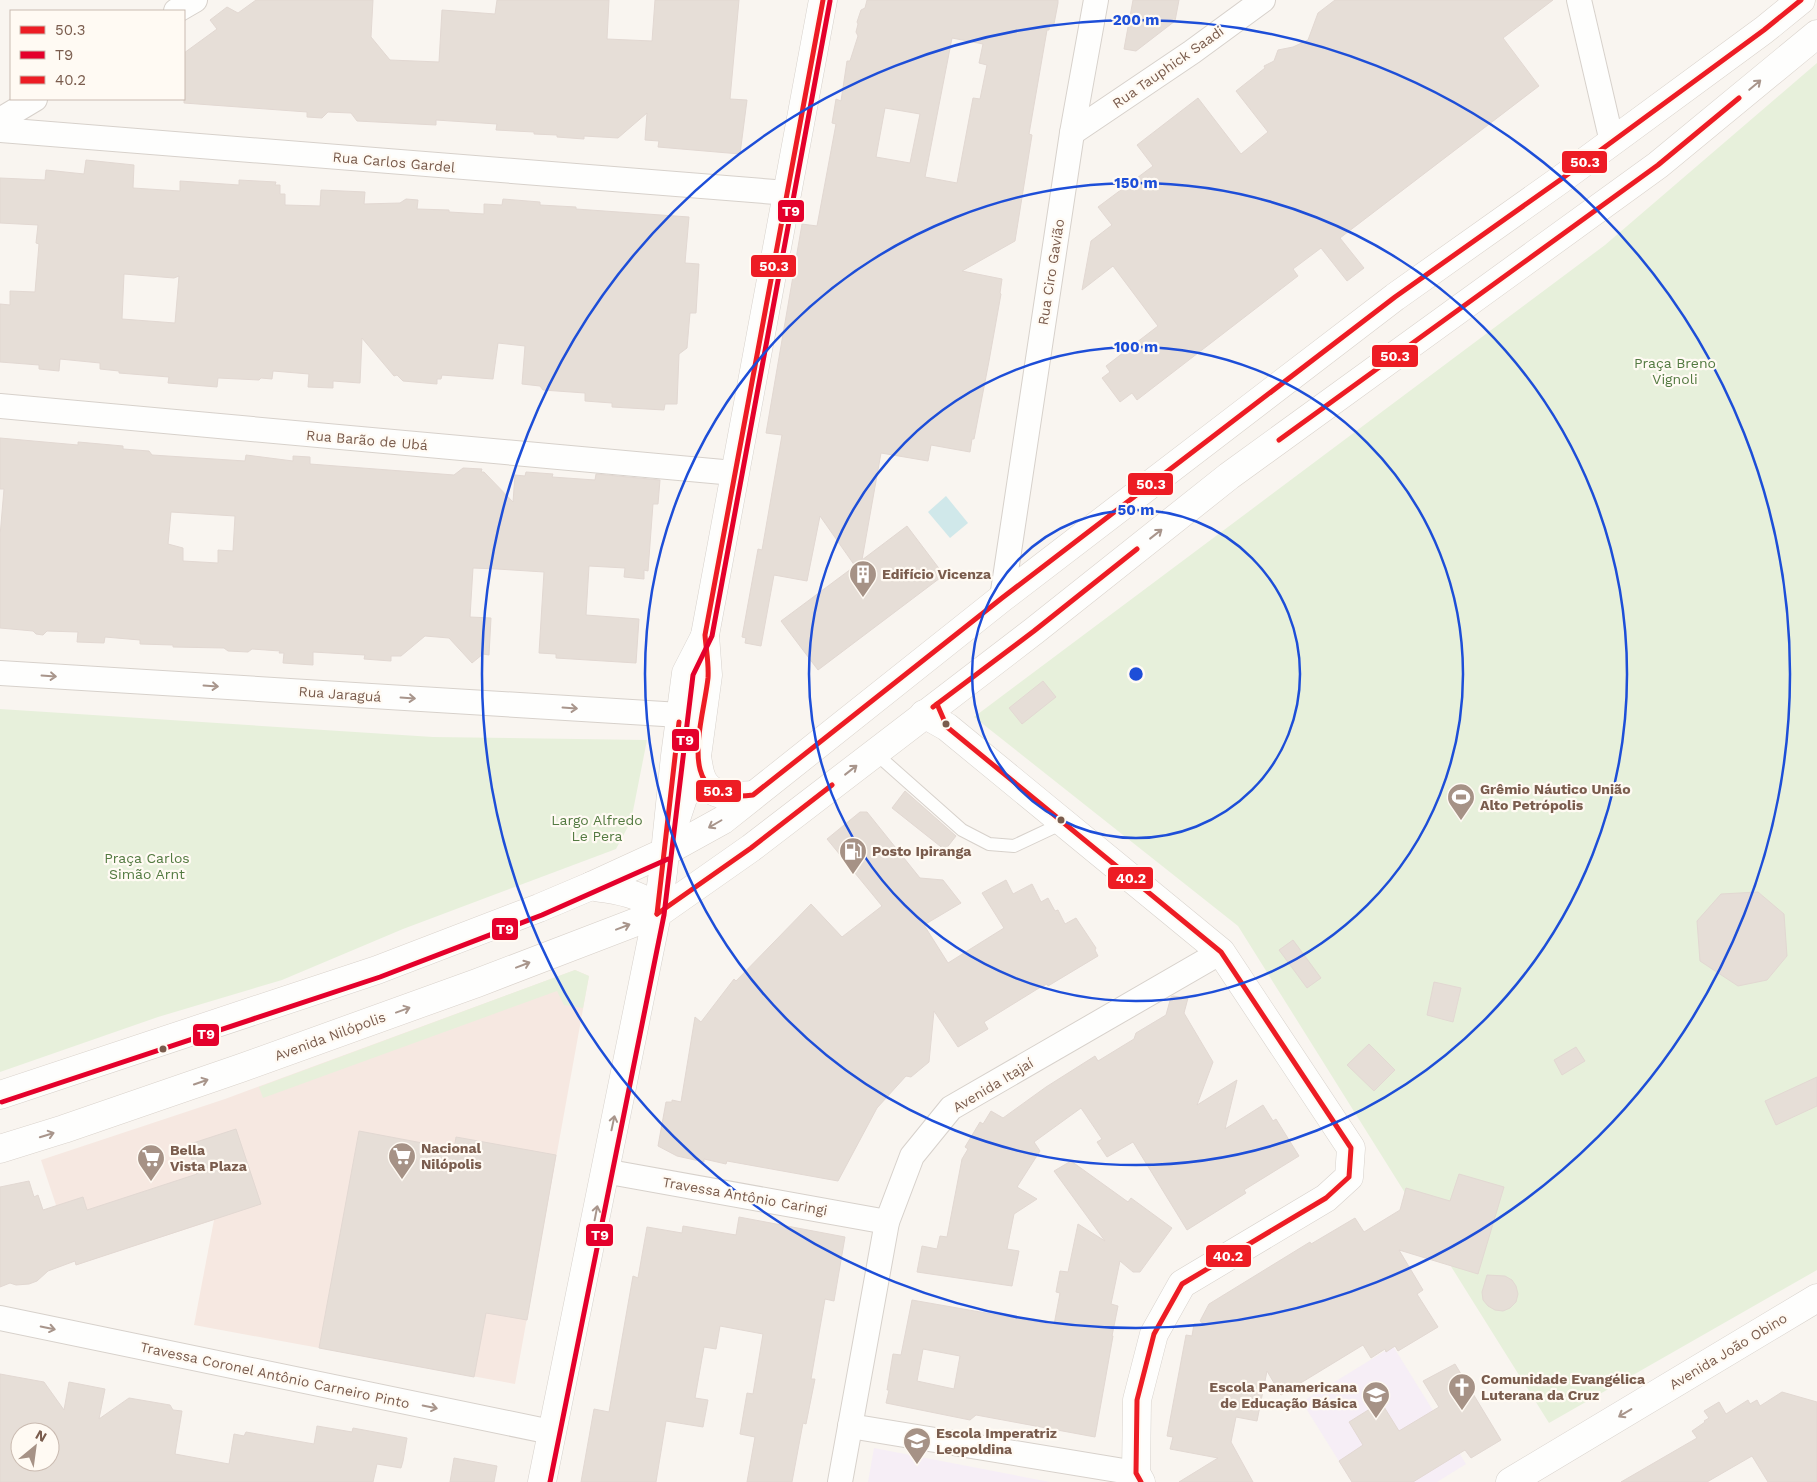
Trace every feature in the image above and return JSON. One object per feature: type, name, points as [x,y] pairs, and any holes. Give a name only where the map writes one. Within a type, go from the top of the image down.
[{"type":"main road","points":[[665,852],[697,756],[708,675],[705,634],[824,0]]},
{"type":"main road","points":[[0,1094],[377,970],[530,912],[591,886],[665,852],[723,820],[1040,568],[1401,292],[1612,142],[1764,30],[1801,0]]},
{"type":"main road","name":"Avenida Nilópolis","points":[[0,1149],[232,1071],[477,983],[657,914],[751,848],[874,752],[936,715],[1034,631],[1229,476],[1658,165],[1817,34]]},
{"type":"main road","points":[[542,1482],[657,914],[686,673],[705,634]]},
{"type":"main road","points":[[936,715],[1222,952],[1351,1148],[1349,1177],[1326,1198],[1182,1284],[1154,1334],[1137,1400],[1138,1478]]},
{"type":"main road","points":[[697,756],[702,778],[711,790],[726,796],[754,795]]},
{"type":"main road","points":[[591,886],[643,898],[653,906],[657,914]]},
{"type":"main road","name":"Avenida João Obino","points":[[1525,1478],[1817,1298]]},
{"type":"street","points":[[178,10],[195,0]]},
{"type":"street","name":"Rua Ciro Gavião","points":[[1002,598],[1072,133],[1096,0]]},
{"type":"street","name":"Rua Tauphick Saadi","points":[[1072,133],[1192,52],[1263,0]]},
{"type":"street","points":[[1579,0],[1612,142]]},
{"type":"street","points":[[0,120],[33,100]]},
{"type":"street","name":"Rua Carlos Gardel","points":[[0,130],[788,193]]},
{"type":"street","name":"Rua Barão de Ubá","points":[[0,406],[734,473]]},
{"type":"street","points":[[1010,544],[1031,564],[1040,568]]},
{"type":"street","name":"Rua Jaraguá","points":[[0,673],[680,715]]},
{"type":"street","name":"Avenida Itajaí","points":[[840,1482],[886,1222],[912,1156],[951,1108],[1222,952]]},
{"type":"street","name":"Travessa Antônio Caringi","points":[[604,1171],[886,1222]]},
{"type":"street","name":"Travessa Coronel Antônio Carneiro Pinto","points":[[0,1318],[551,1432]]},
{"type":"street","points":[[850,1426],[1138,1478]]},
{"type":"lane","points":[[874,752],[962,830],[989,844],[1014,846],[1064,822]]},
{"type":"shaded area","name":"Nacional Nilópolis","points":[[575,970],[589,976],[515,1384],[194,1325],[214,1220],[76,1265],[41,1160],[225,1099]]},
{"type":"shaded area","name":"Escola Panamericana de Educação Básica","points":[[1393,1346],[1466,1464],[1437,1482],[1352,1482],[1302,1402]]},
{"type":"shaded area","name":"Escola Imperatriz Leopoldina","points":[[874,1448],[1050,1482],[868,1482]]},
{"type":"green space","name":"Grêmio Náutico União Alto Petrópolis","points":[[1817,63],[1817,1270],[1549,1423],[1238,926],[974,717],[1605,245]]},
{"type":"green space","name":"Praça Carlos Simão Arnt","points":[[0,709],[433,737],[647,740],[631,821],[616,849],[403,929],[282,980],[158,1017],[0,1072]]},
{"type":"green space","points":[[575,970],[589,976],[583,1008],[564,1005],[557,991],[263,1098],[259,1087]]},
{"type":"water","points":[[946,496],[968,523],[950,538],[928,512]]},
{"type":"building","points":[[256,0],[373,0],[371,37],[390,60],[439,62],[442,10],[495,14],[497,0],[609,0],[607,39],[652,41],[655,0],[739,0],[730,99],[747,100],[740,154],[658,147],[659,141],[645,140],[647,113],[618,138],[584,136],[584,139],[534,134],[534,132],[496,130],[497,124],[436,120],[436,125],[357,121],[351,113],[328,112],[322,118],[307,117],[307,112],[184,103],[185,52],[217,29],[210,20],[227,7],[238,13]]},
{"type":"building","points":[[867,0],[1058,0],[1054,24],[1050,23],[1049,30],[1047,30],[1029,134],[1032,135],[1015,241],[962,271],[1002,279],[989,361],[970,452],[931,445],[928,461],[881,453],[862,560],[907,526],[944,575],[818,670],[781,621],[855,566],[820,516],[807,581],[774,575],[761,646],[745,643],[746,638],[742,637],[758,549],[762,550],[782,435],[766,433],[802,224],[817,226],[836,124],[832,123],[836,99],[841,101],[847,61],[850,61],[858,36],[856,32],[857,22],[861,10],[865,8]],"holes":[[[952,38],[983,44],[979,63],[987,65],[980,99],[973,98],[957,183],[925,177]],[[885,108],[920,114],[910,163],[876,157]]]},
{"type":"building","points":[[1133,0],[1179,0],[1175,21],[1136,51],[1124,49]]},
{"type":"building","points":[[1335,0],[1553,0],[1503,38],[1539,86],[1340,238],[1364,268],[1347,281],[1321,248],[1293,269],[1298,276],[1137,400],[1132,393],[1120,402],[1102,378],[1110,372],[1106,366],[1158,326],[1113,266],[1082,290],[1091,241],[1112,225],[1098,207],[1153,166],[1137,145],[1198,98],[1241,154],[1268,132],[1236,91],[1265,68],[1264,66],[1274,61],[1278,50],[1293,47],[1308,40],[1318,13]]},
{"type":"building","points":[[86,160],[134,165],[133,188],[180,191],[180,181],[239,185],[239,180],[276,182],[275,185],[280,185],[280,194],[285,194],[285,205],[320,206],[321,190],[365,192],[364,204],[400,203],[406,199],[418,200],[417,209],[449,210],[449,212],[484,214],[484,204],[502,205],[503,199],[540,202],[540,205],[576,207],[576,209],[689,217],[685,263],[699,264],[696,313],[690,313],[687,348],[679,354],[677,404],[665,404],[664,410],[612,407],[612,403],[585,401],[585,393],[543,390],[540,386],[522,384],[525,346],[498,343],[493,379],[442,375],[441,379],[437,379],[437,384],[403,381],[397,375],[394,376],[362,338],[360,383],[333,381],[333,388],[308,387],[309,374],[273,371],[272,379],[218,378],[217,387],[168,383],[169,377],[119,373],[119,371],[100,369],[100,363],[60,359],[59,371],[39,369],[39,365],[0,362],[0,304],[10,305],[10,291],[35,292],[39,244],[36,243],[38,225],[0,223],[0,178],[45,180],[46,170],[84,174]],"holes":[[[124,274],[174,278],[179,276],[175,323],[122,319]]]},
{"type":"building","points":[[0,438],[78,445],[78,442],[123,446],[123,449],[149,451],[152,455],[245,461],[246,455],[293,461],[293,456],[310,457],[310,464],[454,475],[463,468],[482,469],[481,472],[484,472],[513,502],[515,475],[525,476],[526,472],[553,474],[552,477],[595,480],[596,474],[660,480],[658,504],[653,504],[648,571],[644,570],[644,579],[624,577],[625,568],[589,566],[586,615],[639,619],[636,663],[556,658],[556,654],[539,653],[544,572],[497,569],[473,568],[470,617],[491,618],[489,655],[483,654],[472,663],[449,638],[425,636],[401,656],[391,656],[391,661],[364,659],[365,655],[313,652],[313,665],[283,663],[284,653],[279,653],[280,651],[252,649],[248,652],[228,651],[224,648],[173,647],[173,645],[140,644],[140,640],[105,637],[104,643],[77,642],[78,632],[47,631],[43,635],[36,634],[33,631],[0,628],[0,536],[4,489],[0,489]],"holes":[[[171,512],[235,516],[233,551],[218,550],[218,563],[183,561],[183,548],[168,544]]]},
{"type":"building","points":[[1043,681],[1056,697],[1022,724],[1009,708]]},
{"type":"building","points":[[905,791],[956,836],[945,850],[892,808]]},
{"type":"building","points":[[860,812],[867,812],[920,878],[943,880],[961,903],[924,925],[948,963],[1004,928],[982,893],[1006,880],[1013,894],[1032,884],[1041,902],[1048,898],[1055,911],[1058,910],[1065,924],[1076,918],[1096,948],[1098,956],[1048,986],[1047,984],[1039,988],[984,1022],[988,1029],[958,1047],[934,1011],[929,1062],[911,1077],[906,1076],[877,1108],[838,1181],[727,1161],[726,1164],[704,1159],[704,1162],[677,1156],[658,1146],[666,1102],[672,1102],[672,1100],[681,1102],[695,1017],[701,1022],[734,979],[736,981],[811,904],[842,937],[882,906],[827,839]]},
{"type":"building","points":[[1758,892],[1784,914],[1787,956],[1767,980],[1738,986],[1700,961],[1697,921],[1721,894]]},
{"type":"building","points":[[1293,940],[1321,978],[1307,988],[1279,950]]},
{"type":"building","points":[[1434,982],[1461,988],[1453,1022],[1427,1015]]},
{"type":"building","points":[[1171,997],[1188,998],[1184,1013],[1213,1062],[1197,1105],[1237,1080],[1225,1129],[1263,1105],[1273,1121],[1276,1119],[1299,1156],[1244,1190],[1246,1193],[1187,1230],[1133,1142],[1107,1157],[1097,1142],[1102,1139],[1081,1108],[1034,1142],[1040,1151],[1017,1187],[1037,1199],[1014,1214],[1007,1249],[1019,1251],[1012,1286],[917,1272],[922,1246],[937,1249],[940,1236],[947,1237],[962,1159],[968,1149],[965,1147],[980,1122],[983,1124],[991,1111],[1003,1118],[1046,1087],[1095,1056],[1098,1061],[1134,1039],[1136,1033],[1166,1015]]},
{"type":"building","points":[[1369,1044],[1395,1070],[1374,1091],[1347,1065]]},
{"type":"building","points":[[1576,1047],[1585,1061],[1562,1075],[1554,1060]]},
{"type":"building","points":[[1817,1077],[1817,1106],[1776,1125],[1765,1101]]},
{"type":"building","points":[[236,1129],[261,1204],[76,1265],[75,1261],[48,1271],[37,1281],[29,1284],[16,1285],[10,1283],[0,1287],[0,1187],[29,1181],[34,1197],[38,1195],[43,1210],[83,1197],[87,1210],[197,1174],[187,1145]]},
{"type":"building","points":[[359,1131],[454,1149],[456,1137],[556,1155],[527,1320],[486,1313],[474,1377],[319,1348]]},
{"type":"building","points":[[1071,1161],[1128,1202],[1131,1198],[1172,1228],[1140,1272],[1133,1272],[1120,1261],[1111,1304],[1118,1306],[1095,1437],[976,1415],[970,1420],[886,1403],[893,1354],[901,1355],[912,1300],[1054,1325],[1060,1293],[1056,1292],[1060,1271],[1068,1272],[1078,1224],[1105,1241],[1054,1171]],"holes":[[[923,1349],[960,1356],[954,1389],[917,1381]]]},
{"type":"building","points":[[1459,1174],[1504,1187],[1478,1274],[1399,1250],[1423,1290],[1417,1294],[1438,1327],[1398,1351],[1395,1346],[1386,1352],[1385,1349],[1371,1358],[1363,1345],[1281,1395],[1267,1371],[1257,1421],[1236,1417],[1231,1442],[1253,1482],[1179,1482],[1218,1458],[1170,1449],[1173,1437],[1167,1436],[1186,1335],[1192,1336],[1194,1324],[1205,1325],[1200,1321],[1209,1304],[1310,1242],[1311,1244],[1355,1218],[1364,1232],[1400,1210],[1406,1188],[1450,1201]]},
{"type":"building","points":[[739,1217],[845,1237],[834,1301],[825,1299],[811,1379],[815,1379],[806,1424],[803,1423],[792,1482],[747,1482],[755,1437],[740,1434],[747,1393],[753,1394],[763,1334],[720,1326],[716,1349],[704,1347],[695,1398],[708,1400],[703,1427],[666,1421],[656,1482],[581,1482],[594,1409],[609,1412],[633,1276],[638,1278],[647,1227],[682,1233],[683,1226],[736,1235]]},
{"type":"building","points":[[1487,1275],[1505,1276],[1512,1280],[1518,1294],[1516,1302],[1510,1308],[1503,1311],[1495,1310],[1483,1300],[1482,1292]]},
{"type":"building","points":[[1455,1364],[1501,1440],[1471,1458],[1465,1450],[1413,1482],[1352,1482],[1339,1461],[1363,1445],[1349,1422],[1381,1402],[1399,1431],[1439,1407],[1423,1381]]},
{"type":"building","points":[[0,1374],[44,1382],[64,1410],[69,1382],[105,1389],[99,1419],[129,1398],[170,1405],[173,1410],[182,1411],[175,1454],[229,1464],[234,1434],[244,1436],[246,1432],[314,1444],[317,1426],[352,1432],[353,1428],[407,1438],[401,1468],[377,1464],[373,1482],[0,1482]]},
{"type":"building","points":[[1782,1392],[1817,1402],[1817,1482],[1768,1482],[1752,1456],[1707,1482],[1621,1482],[1697,1438],[1692,1431],[1709,1418],[1704,1411],[1719,1402],[1726,1414],[1748,1400],[1750,1404],[1757,1400],[1760,1406]]},
{"type":"building","points":[[454,1458],[497,1466],[494,1482],[450,1482]]},
{"type":"transit line","name":"50.3","points":[[823,0],[705,635],[708,678],[698,758],[702,775],[711,788],[728,795],[753,795],[1002,598],[1395,297],[1560,180],[1764,30],[1801,0]]},
{"type":"transit line","name":"T9","points":[[550,1482],[664,915],[693,675],[712,636],[830,1]]},
{"type":"transit line","name":"50.3","points":[[1279,440],[1658,165],[1739,98]]},
{"type":"transit line","name":"50.3","points":[[933,707],[1034,631],[1137,549]]},
{"type":"transit line","name":"40.2","points":[[937,704],[947,727],[1221,952],[1351,1148],[1349,1177],[1326,1198],[1182,1284],[1154,1334],[1137,1400],[1136,1473],[1141,1482]]},
{"type":"transit line","name":"50.3","points":[[657,914],[679,722]]},
{"type":"transit line","name":"50.3","points":[[657,914],[751,848],[832,785]]},
{"type":"transit line","name":"T9","points":[[2,1102],[380,977],[542,915],[668,859]]},
{"type":"place","name":"Edifício Vicenza","points":[[863,598]]},
{"type":"place","name":"Grêmio Náutico União Alto Petrópolis","points":[[1461,821]]},
{"type":"place","name":"Posto Ipiranga","points":[[853,875]]},
{"type":"place","name":"Nacional Nilópolis","points":[[402,1180]]},
{"type":"place","name":"Bella Vista Plaza","points":[[151,1182]]},
{"type":"place","name":"Comunidade Evangélica Luterana da Cruz","points":[[1462,1411]]},
{"type":"place","name":"Escola Panamericana de Educação Básica","points":[[1376,1419]]},
{"type":"place","name":"Escola Imperatriz Leopoldina","points":[[917,1465]]},
{"type":"park label","name":"Praça Breno Vignoli","points":[[1675,372]]},
{"type":"park label","name":"Largo Alfredo Le Pera","points":[[597,828]]}]
